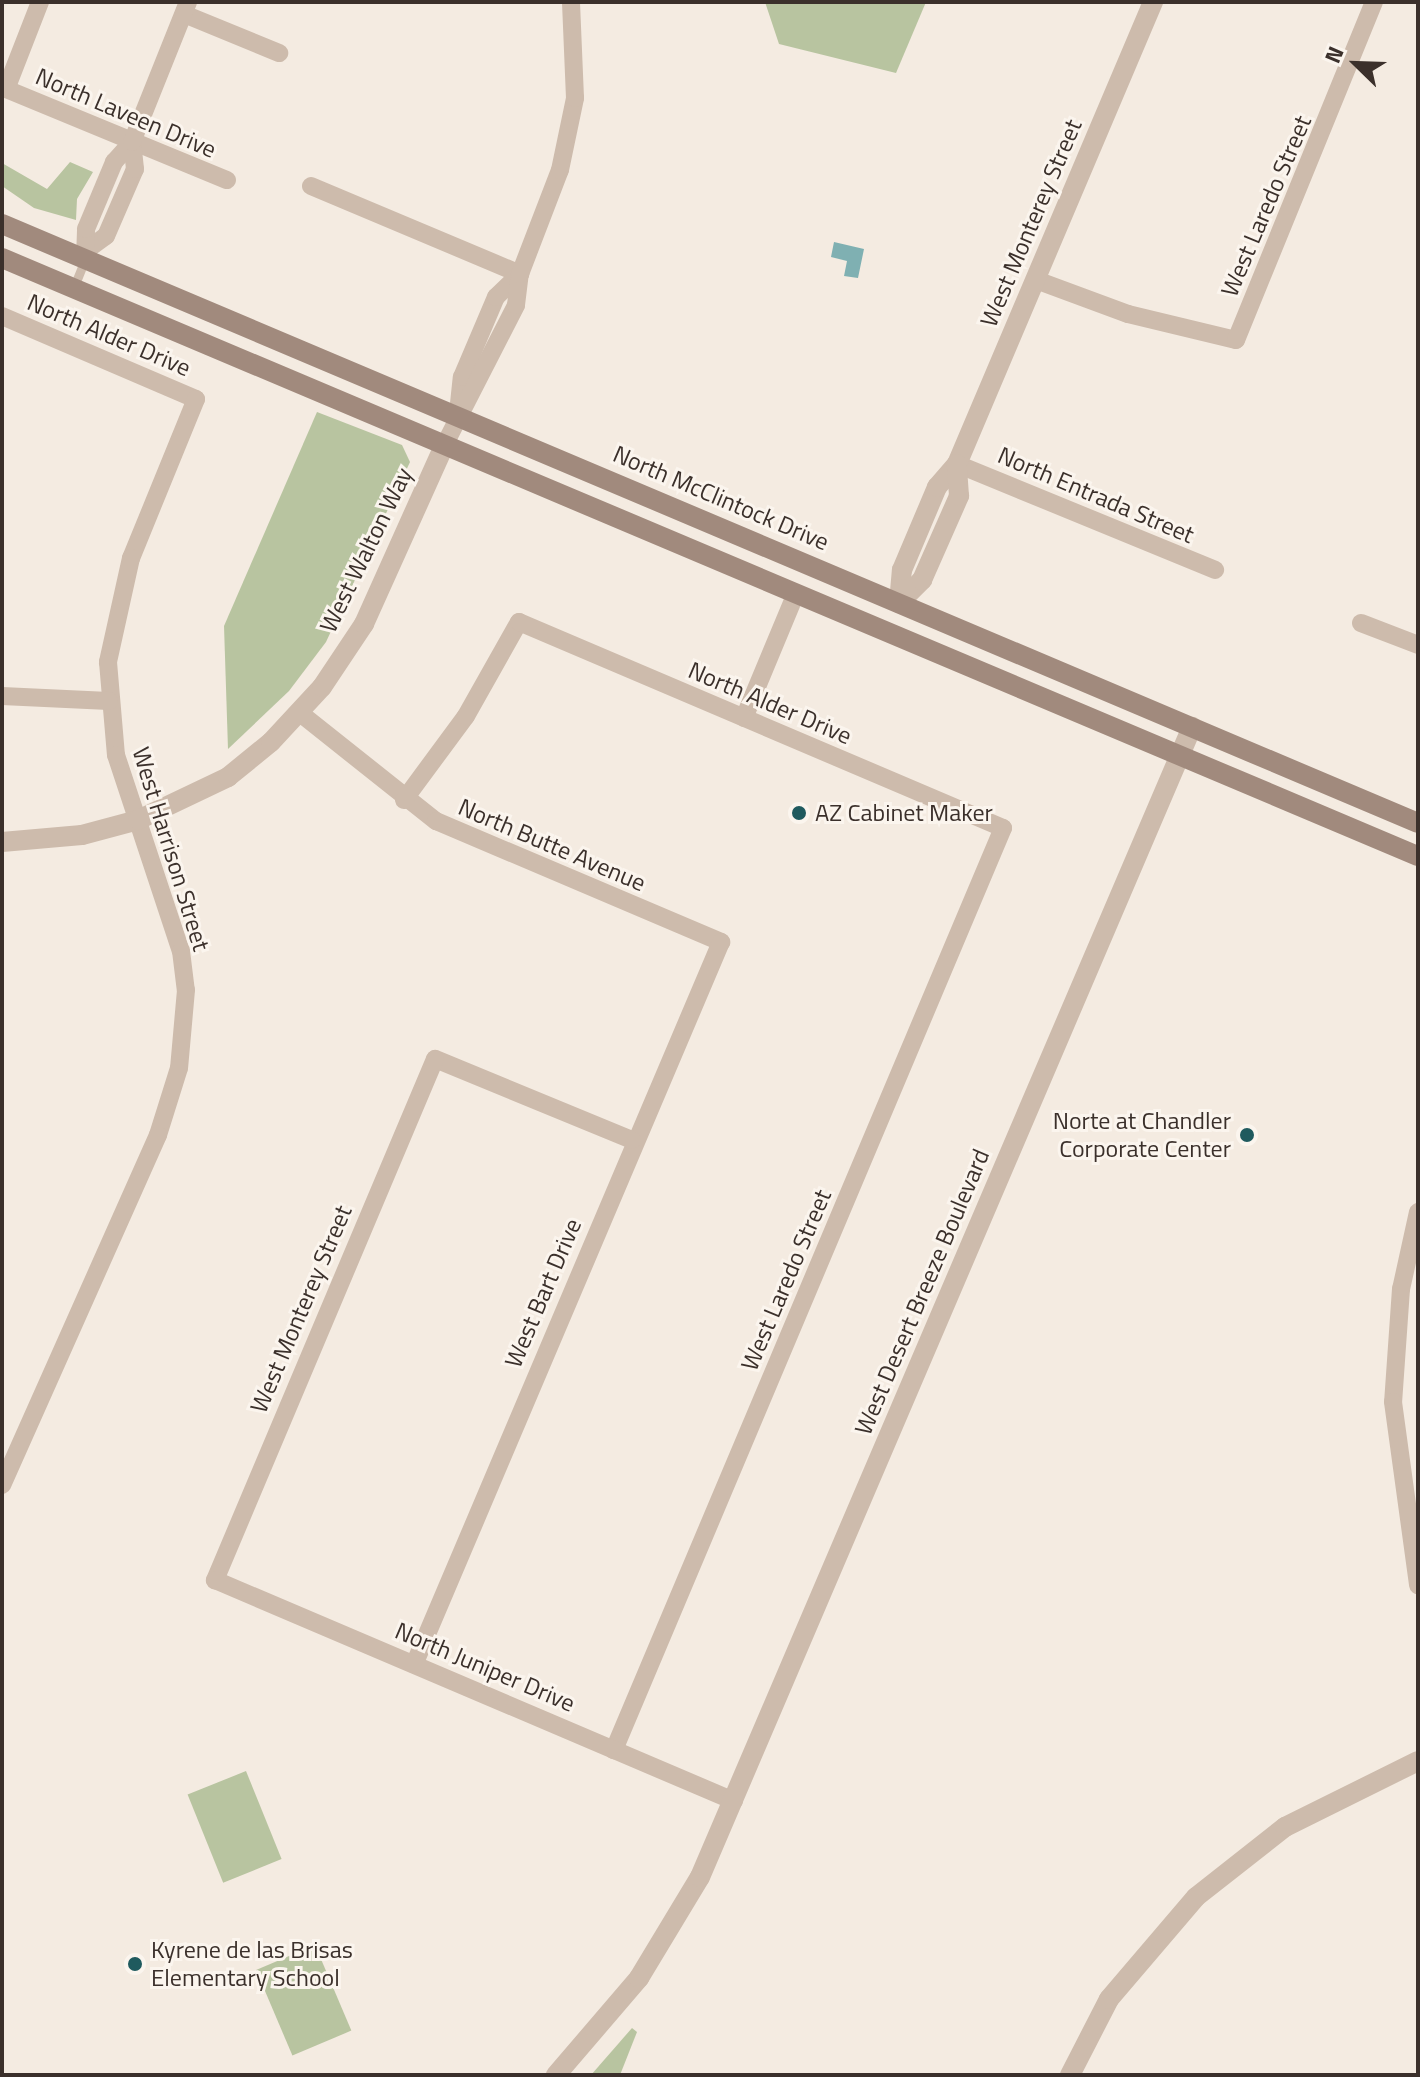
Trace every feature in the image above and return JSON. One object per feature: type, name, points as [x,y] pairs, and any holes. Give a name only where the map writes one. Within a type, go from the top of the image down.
[{"type":"main road","name":"North McClintock Drive","points":[[2,224],[86,254],[1418,823]]},
{"type":"main road","points":[[2,258],[1418,856]]},
{"type":"street","name":"North Laveen Drive","points":[[40,2],[6,89],[227,180]]},
{"type":"street","points":[[444,446],[457,415],[462,377],[496,297],[520,274],[572,121],[571,2]]},
{"type":"street","name":"West Monterey Street","points":[[899,603],[907,556],[937,487],[957,464],[1153,2]]},
{"type":"street","name":"West Laredo Street","points":[[1036,280],[1109,308],[1236,340],[1374,2]]},
{"type":"street","points":[[86,254],[92,216],[114,162],[132,142],[186,8],[279,53]]},
{"type":"street","points":[[311,186],[520,274]]},
{"type":"street","name":"North Alder Drive","points":[[2,316],[196,399]]},
{"type":"street","name":"West Harrison Street","points":[[4,1486],[158,1135],[179,1068],[186,990],[181,951],[116,755],[109,701],[121,590],[196,399]]},
{"type":"street","name":"West Walton Way","points":[[2,842],[82,835],[138,820],[228,777],[300,713],[364,624],[444,446]]},
{"type":"street","name":"North Entrada Street","points":[[957,464],[1215,570]]},
{"type":"street","points":[[744,718],[796,593]]},
{"type":"street","name":"North Alder Drive","points":[[404,800],[466,716],[519,622],[1003,828]]},
{"type":"street","points":[[1361,623],[1418,645]]},
{"type":"street","points":[[2,696],[109,701]]},
{"type":"street","name":"North Butte Avenue","points":[[300,713],[404,800],[467,838],[721,942]]},
{"type":"street","name":"West Desert Breeze Boulevard","points":[[556,2075],[639,1978],[700,1877],[1192,727]]},
{"type":"street","name":"West Laredo Street","points":[[614,1750],[1003,828]]},
{"type":"street","name":"West Bart Drive","points":[[414,1665],[632,1140],[721,942]]},
{"type":"street","name":"West Monterey Street","points":[[215,1580],[435,1059],[632,1140]]},
{"type":"street","points":[[1418,1212],[1401,1289],[1393,1402],[1418,1585]]},
{"type":"street","name":"North Juniper Drive","points":[[215,1580],[734,1801]]},
{"type":"street","points":[[1070,2075],[1126,1976],[1221,1874],[1297,1820],[1418,1761]]},
{"type":"lane","points":[[73,289],[86,254]]},
{"type":"green space","points":[[765,2],[926,2],[896,73],[779,44]]},
{"type":"green space","points":[[70,162],[93,172],[77,199],[76,220],[34,208],[2,186],[2,163],[47,189]]},
{"type":"green space","points":[[317,412],[402,445],[410,462],[326,642],[289,691],[228,749],[224,626]]},
{"type":"green space","points":[[246,1771],[282,1859],[223,1883],[188,1795]]},
{"type":"green space","points":[[315,1945],[351,2031],[292,2056],[256,1970]]},
{"type":"green space","points":[[632,2028],[637,2032],[620,2075],[591,2075]]},
{"type":"water","points":[[834,242],[864,249],[858,278],[844,276],[847,261],[831,257]]},
{"type":"place","name":"AZ Cabinet Maker","points":[[799,813]]},
{"type":"place","name":"Norte at Chandler Corporate Center","points":[[1247,1135]]},
{"type":"place","name":"Kyrene de las Brisas Elementary School","points":[[135,1964]]}]
